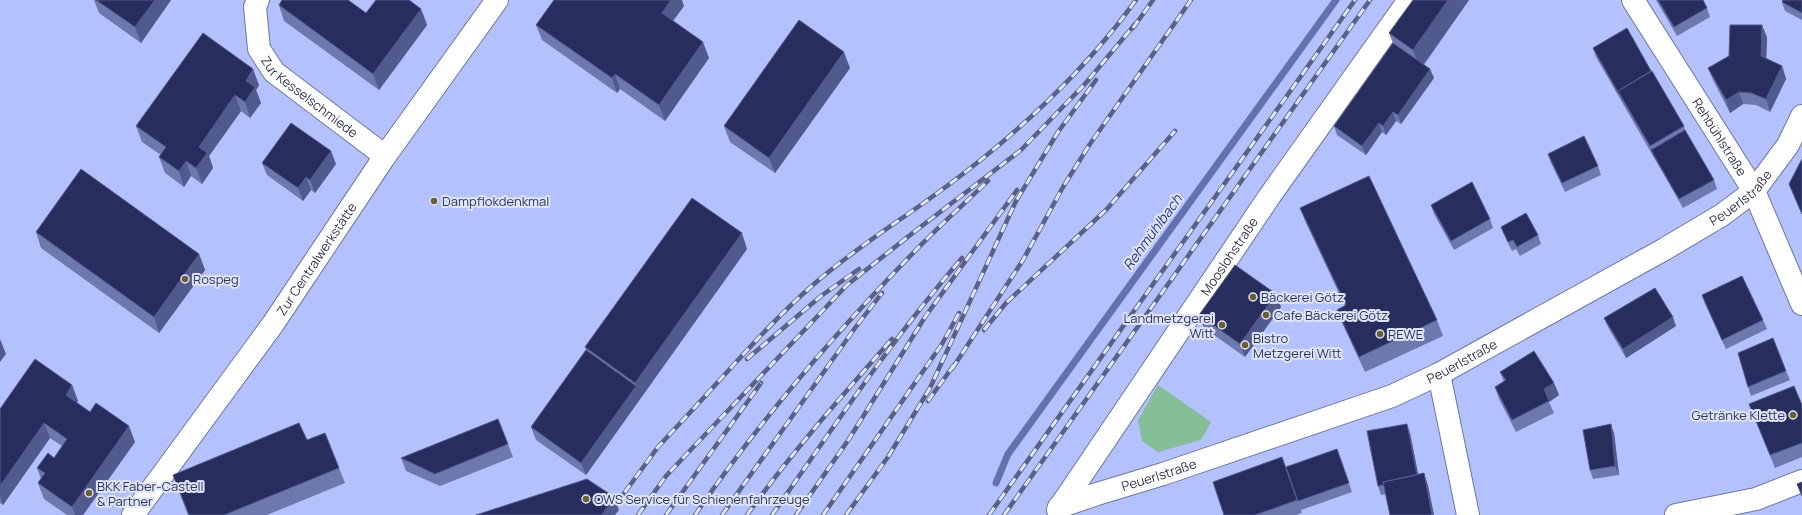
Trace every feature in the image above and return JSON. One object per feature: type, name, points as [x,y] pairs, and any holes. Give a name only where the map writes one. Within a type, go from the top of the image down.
[{"type":"street","name":"Zur Kesselschmiede","points":[[258,0],[255,7],[259,49],[274,72],[385,156]]},
{"type":"street","name":"Zur Centralwerkstätte","points":[[133,515],[273,324],[385,156],[497,0]]},
{"type":"street","name":"Mooslohstraße","points":[[1057,511],[1269,197],[1409,0]]},
{"type":"street","name":"Rehbühlstraße","points":[[1633,0],[1754,191],[1802,304]]},
{"type":"street","name":"Peuerlstraße","points":[[1057,511],[1096,494],[1163,474],[1392,396],[1439,374],[1663,250],[1722,215],[1754,191],[1788,144],[1802,116]]},
{"type":"street","points":[[1439,374],[1468,515]]},
{"type":"street","points":[[1676,515],[1756,499],[1802,480]]},
{"type":"green space","points":[[1158,385],[1211,422],[1201,440],[1158,452],[1142,441],[1138,420]]},
{"type":"building","points":[[96,0],[155,0],[135,27]]},
{"type":"building","points":[[282,0],[348,0],[366,13],[376,0],[409,0],[421,9],[373,74],[279,5]]},
{"type":"building","points":[[554,0],[671,0],[662,13],[703,42],[659,105],[615,74],[612,78],[536,25]]},
{"type":"building","points":[[1413,0],[1448,0],[1413,50],[1389,33]]},
{"type":"building","points":[[1658,0],[1703,0],[1707,8],[1674,27]]},
{"type":"building","points":[[1783,0],[1802,0],[1802,13],[1782,2]]},
{"type":"building","points":[[799,20],[844,52],[769,158],[724,126]]},
{"type":"building","points":[[1730,25],[1762,25],[1761,56],[1782,66],[1766,99],[1751,93],[1739,92],[1726,100],[1708,68],[1729,56]]},
{"type":"building","points":[[1627,28],[1651,71],[1618,91],[1619,94],[1593,48]]},
{"type":"building","points":[[203,33],[253,69],[246,81],[255,87],[245,102],[235,95],[199,147],[207,153],[196,168],[186,161],[179,171],[159,157],[166,147],[136,126]]},
{"type":"building","points":[[1393,43],[1430,69],[1398,115],[1393,112],[1383,126],[1379,123],[1362,146],[1334,126]]},
{"type":"building","points":[[1652,71],[1684,126],[1650,146],[1618,91]]},
{"type":"building","points":[[291,123],[331,151],[310,180],[306,177],[298,188],[262,163]]},
{"type":"building","points":[[1685,130],[1714,180],[1679,199],[1651,150]]},
{"type":"building","points":[[1584,136],[1598,166],[1562,183],[1548,154]]},
{"type":"building","points":[[1802,159],[1802,214],[1789,184]]},
{"type":"building","points":[[81,169],[199,254],[154,317],[36,232]]},
{"type":"building","points":[[1369,176],[1437,320],[1359,357],[1337,310],[1346,305],[1300,208]]},
{"type":"building","points":[[1472,182],[1490,219],[1451,241],[1431,205]]},
{"type":"building","points":[[692,198],[742,233],[635,383],[585,347]]},
{"type":"building","points":[[1526,213],[1538,235],[1517,247],[1513,240],[1508,242],[1501,227]]},
{"type":"building","points":[[1235,265],[1276,294],[1240,344],[1199,315]]},
{"type":"building","points":[[1742,276],[1763,320],[1722,340],[1702,295]]},
{"type":"building","points":[[1655,288],[1673,317],[1623,349],[1604,318]]},
{"type":"building","points":[[1773,338],[1786,371],[1748,387],[1738,353]]},
{"type":"building","points":[[586,350],[636,386],[581,463],[531,427]]},
{"type":"building","points":[[1534,351],[1554,383],[1544,389],[1549,401],[1512,420],[1495,387],[1506,380],[1500,372]]},
{"type":"building","points":[[35,359],[72,385],[66,395],[90,412],[96,403],[129,426],[72,507],[38,483],[45,473],[37,468],[48,453],[54,458],[67,439],[44,423],[0,486],[0,409]]},
{"type":"building","points":[[1794,386],[1802,405],[1802,443],[1770,455],[1749,404]]},
{"type":"building","points":[[498,419],[508,444],[435,474],[401,458]]},
{"type":"building","points":[[299,423],[307,440],[325,433],[339,468],[224,515],[189,515],[173,475]]},
{"type":"building","points":[[1407,424],[1417,475],[1383,482],[1384,485],[1378,486],[1367,431]]},
{"type":"building","points":[[1611,424],[1615,466],[1590,470],[1583,430]]},
{"type":"building","points":[[1337,449],[1349,483],[1298,501],[1286,467]]},
{"type":"building","points":[[1282,457],[1297,500],[1255,515],[1224,515],[1213,482]]},
{"type":"building","points":[[1424,473],[1432,515],[1390,515],[1383,482]]},
{"type":"building","points":[[587,479],[614,497],[602,515],[476,515]]},
{"type":"building","points":[[1802,482],[1802,496],[1797,484]]},
{"type":"waterway","name":"Rehmühlbach","points":[[996,483],[1008,454],[1336,0]]},
{"type":"railway","points":[[706,395],[772,324],[814,284],[846,258],[973,166],[1024,123],[1049,100],[1095,51],[1136,0]]},
{"type":"railway","points":[[1133,28],[1153,0]]},
{"type":"railway","points":[[952,369],[1023,260],[1063,187],[1090,144],[1191,0]]},
{"type":"railway","points":[[989,515],[1355,0]]},
{"type":"railway","points":[[1004,515],[1370,0]]},
{"type":"railway","points":[[638,515],[666,476],[847,285],[1021,150],[1085,84],[1136,23]]},
{"type":"railway","points":[[846,515],[888,457],[930,388],[1016,201],[1058,132],[1096,80]]},
{"type":"railway","points":[[984,330],[1006,303],[1106,210],[1175,131]]},
{"type":"railway","points":[[695,515],[772,411],[856,313],[916,250],[988,181]]},
{"type":"railway","points":[[796,515],[849,439],[925,317],[1017,190]]},
{"type":"railway","points":[[772,515],[887,352],[962,258]]},
{"type":"railway","points":[[747,359],[821,296],[859,269]]},
{"type":"railway","points":[[722,515],[855,328],[882,293]]},
{"type":"railway","points":[[823,515],[942,344],[959,313]]},
{"type":"railway","points":[[747,515],[799,447],[892,339]]},
{"type":"railway","points":[[928,401],[954,365]]},
{"type":"railway","points":[[666,515],[761,383]]},
{"type":"railway","points":[[614,507],[658,447],[709,392]]},
{"type":"place","name":"Dampflokdenkmal","points":[[434,201]]},
{"type":"place","name":"Rospeg","points":[[185,279]]},
{"type":"place","name":"Bäckerei Götz","points":[[1253,297]]},
{"type":"place","name":"Cafe Bäckerei Götz","points":[[1266,315]]},
{"type":"place","name":"Landmetzgerei Witt","points":[[1222,325]]},
{"type":"place","name":"REWE","points":[[1380,334]]},
{"type":"place","name":"Bistro Metzgerei Witt","points":[[1245,345]]},
{"type":"place","name":"Getränke Klette","points":[[1793,415]]},
{"type":"place","name":"BKK Faber-Castell & Partner","points":[[89,493]]},
{"type":"place","name":"OWS Service für Schienenfahrzeuge","points":[[586,499]]}]
